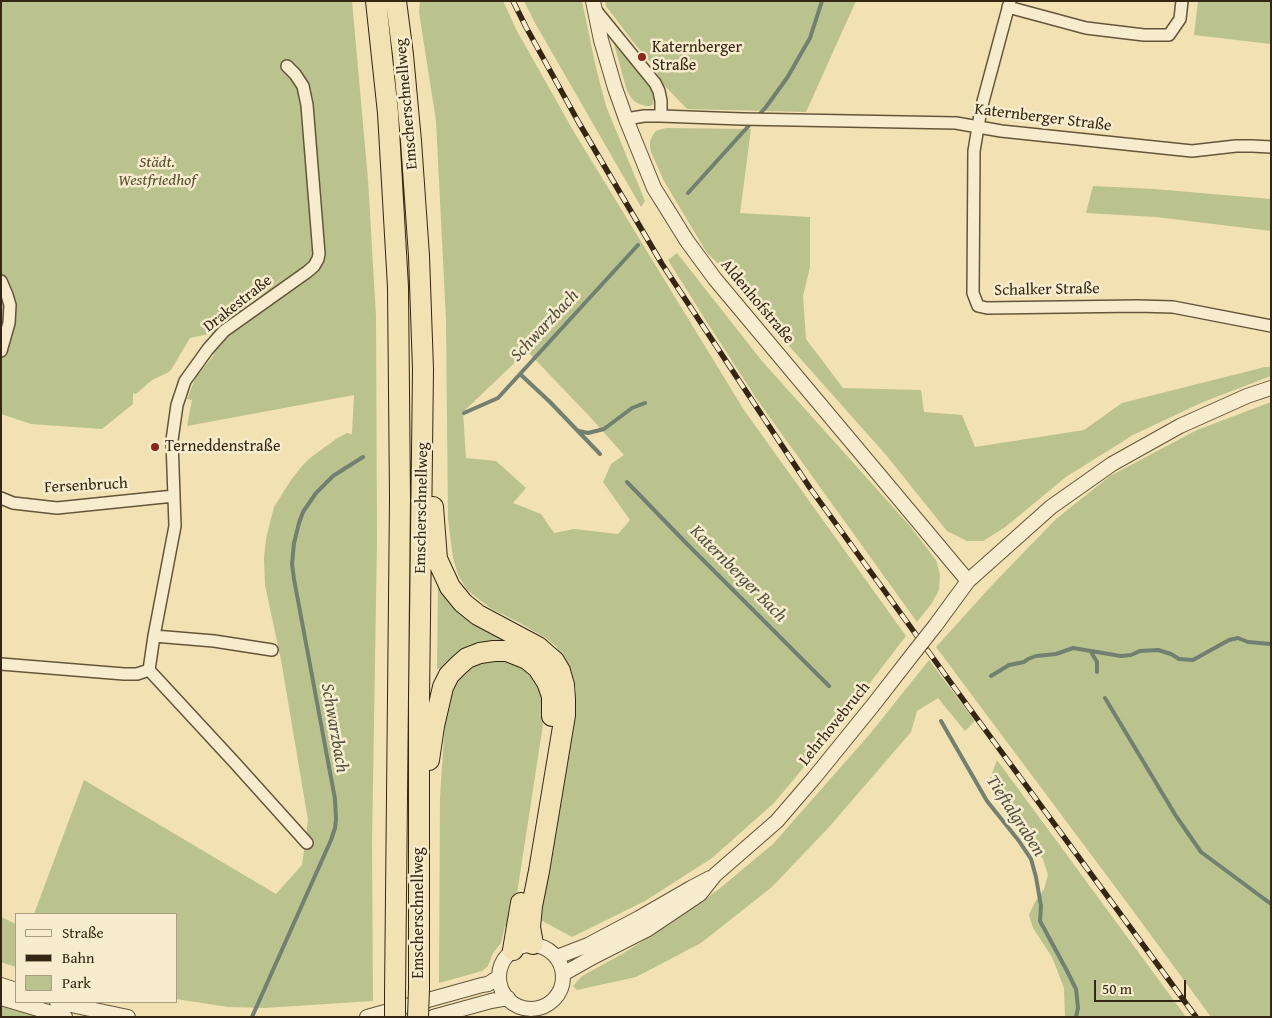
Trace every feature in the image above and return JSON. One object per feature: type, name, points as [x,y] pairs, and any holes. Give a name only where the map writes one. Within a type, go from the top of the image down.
[{"type":"highway","name":"Emscherschnellweg","points":[[376,1],[388,113],[398,297],[400,508],[395,1017]]},
{"type":"highway","name":"Emscherschnellweg","points":[[396,1],[411,141],[419,256],[423,370],[418,1017]]},
{"type":"highway","points":[[423,370],[432,411],[433,500],[437,560],[450,587],[463,603],[478,615],[538,647],[554,661],[560,671],[564,685],[565,715],[532,906],[530,928],[533,944]]},
{"type":"highway","points":[[420,800],[443,687],[449,675],[467,658],[480,653],[494,651],[507,651],[517,654],[538,668],[547,682],[552,696],[550,742],[513,950]]},
{"type":"street","points":[[977,127],[1009,4],[1086,28],[1144,35],[1170,35],[1180,19],[1182,1]]},
{"type":"street","points":[[594,5],[655,83],[661,101],[661,116]]},
{"type":"street","name":"Aldenhofstraße","points":[[594,5],[601,40],[626,119],[654,188],[686,241],[714,280],[968,582]]},
{"type":"street","name":"Drakestraße","points":[[149,670],[175,526],[172,453],[174,423],[185,381],[208,348],[224,332],[312,269],[318,259],[307,105],[303,86],[287,66]]},
{"type":"street","name":"Katernberger Straße","points":[[626,119],[661,116],[956,123],[1001,131],[1192,151],[1236,146],[1271,147]]},
{"type":"street","name":"Schalker Straße","points":[[977,127],[974,151],[973,293],[978,306],[987,308],[1173,307],[1271,326]]},
{"type":"street","points":[[1,281],[10,305],[9,323],[1,351]]},
{"type":"street","points":[[968,582],[1051,507],[1112,464],[1180,426],[1230,403],[1271,388]]},
{"type":"street","name":"Fersenbruch","points":[[1,498],[13,503],[57,508],[174,496]]},
{"type":"street","name":"Lehrhovebruch","points":[[563,974],[648,929],[700,894],[716,876],[777,821],[868,711],[968,582]]},
{"type":"street","points":[[154,636],[214,641],[272,650]]},
{"type":"street","points":[[1,664],[124,674],[137,674],[149,670],[307,843]]},
{"type":"street","name":"Lehrhovebruch","points":[[557,957],[588,944],[716,876]]},
{"type":"street","points":[[533,944],[542,946],[557,957],[563,974],[558,994],[542,1012],[533,1009],[525,1012],[517,1006],[501,989],[499,977],[502,963],[513,950],[523,945],[533,944]]},
{"type":"street","points":[[366,1017],[488,984],[499,977]]},
{"type":"street","points":[[1,985],[15,990]]},
{"type":"street","points":[[1,998],[15,1002]]},
{"type":"street","points":[[433,1017],[508,998]]},
{"type":"street","points":[[18,1003],[66,1017]]},
{"type":"street","points":[[62,1003],[128,1017]]},
{"type":"green space","name":"Städt. Westfriedhof","points":[[1,1],[352,1],[368,180],[376,316],[377,540],[372,843],[373,1001],[264,1008],[228,1007],[178,999],[178,913],[34,913],[84,780],[276,894],[302,865],[308,820],[281,660],[265,585],[264,558],[266,539],[274,507],[302,466],[336,439],[347,433],[352,434],[354,395],[187,426],[192,400],[187,399],[196,377],[214,355],[204,344],[296,266],[213,333],[190,338],[171,370],[152,380],[136,394],[133,393],[133,404],[102,429],[31,424],[1,414]]},
{"type":"green space","points":[[420,1],[503,1],[517,31],[574,132],[744,410],[906,636],[819,749],[774,803],[712,858],[645,901],[572,937],[539,919],[576,690],[573,677],[556,646],[518,622],[490,608],[467,590],[458,575],[453,558],[448,519],[446,320],[436,121],[419,12]],"holes":[[[527,351],[624,455],[611,464],[603,482],[630,520],[618,534],[574,529],[554,533],[541,514],[513,503],[526,488],[496,461],[466,458],[463,412]]]},
{"type":"green space","points":[[524,1],[582,1],[606,106],[645,201],[641,207],[535,23]]},
{"type":"green space","points":[[605,1],[856,1],[806,112],[687,109],[663,84],[653,65],[606,6]]},
{"type":"green space","points":[[1198,1],[1271,1],[1271,44],[1194,35]]},
{"type":"green space","points":[[613,40],[651,89],[654,98],[651,106],[634,101],[627,91]]},
{"type":"green space","points":[[666,128],[751,129],[740,213],[810,217],[810,267],[803,296],[806,339],[843,388],[921,390],[924,412],[962,415],[975,447],[1084,430],[1122,403],[1265,367],[1271,367],[1271,376],[1203,402],[1133,435],[1066,477],[1004,528],[983,541],[967,541],[947,531],[886,455],[766,320],[728,273],[707,253],[664,181],[651,152],[650,141],[653,135],[656,131]]},
{"type":"green space","points":[[1093,186],[1271,199],[1271,231],[1156,217],[1086,213]]},
{"type":"green space","points":[[677,253],[762,361],[909,525],[936,560],[940,575],[939,590],[932,603],[917,622],[758,401],[668,260]]},
{"type":"green space","points":[[1271,402],[1271,1017],[1211,1017],[936,647],[1056,519],[1110,476],[1197,430]]},
{"type":"green space","points":[[438,583],[516,642],[437,669]]},
{"type":"green space","points":[[508,658],[534,673],[546,705],[512,926],[505,926],[501,943],[493,953],[488,966],[482,971],[439,983],[440,797],[445,722],[450,697],[457,681],[466,670],[478,662]]},
{"type":"green space","points":[[929,660],[975,721],[965,731],[938,698],[917,711],[911,732],[830,826],[772,887],[701,943],[636,977],[577,990],[573,986],[582,976],[665,927],[719,889],[773,844],[869,735]]},
{"type":"green space","points":[[997,760],[1186,1017],[1065,1017],[1064,988],[1052,957],[1033,928],[1029,915],[1044,889],[1048,875],[1043,859],[990,779]]},
{"type":"green space","points":[[1,917],[15,924],[15,967],[1,962]]},
{"type":"green space","points":[[1,1004],[39,1017],[1,1017]]},
{"type":"waterway","name":"Schwarzbach","points":[[758,116],[787,78],[810,38],[822,1]]},
{"type":"waterway","name":"Schwarzbach","points":[[688,193],[753,121]]},
{"type":"waterway","name":"Schwarzbach","points":[[464,413],[498,398],[638,245]]},
{"type":"waterway","name":"Katernberger Bach","points":[[520,374],[600,454]]},
{"type":"waterway","points":[[579,431],[588,433],[604,429],[632,408],[645,403]]},
{"type":"waterway","name":"Schwarzbach","points":[[252,1017],[331,840],[336,819],[335,799],[294,579],[292,564],[294,543],[303,512],[316,493],[333,476],[363,457]]},
{"type":"waterway","name":"Katernberger Bach","points":[[627,482],[829,686]]},
{"type":"waterway","name":"Katernberger Bach","points":[[991,676],[1009,665],[1024,662],[1036,656],[1056,654],[1073,648],[1121,656],[1131,655],[1140,651],[1158,650],[1179,659],[1193,660],[1229,640],[1238,638],[1248,642],[1271,644]]},
{"type":"waterway","points":[[1091,652],[1097,662],[1097,672]]},
{"type":"waterway","points":[[1105,698],[1176,816],[1201,852],[1271,904]]},
{"type":"waterway","name":"Tieftalgraben","points":[[941,721],[987,801],[1031,859],[1041,906],[1040,921],[1076,989],[1078,1008],[1076,1017]]},
{"type":"railway","points":[[513,1],[579,123],[662,264],[810,488],[1196,1017]]},
{"type":"place","name":"Katernberger Straße","points":[[642,57]]},
{"type":"place","name":"Terneddenstraße","points":[[155,447]]}]
